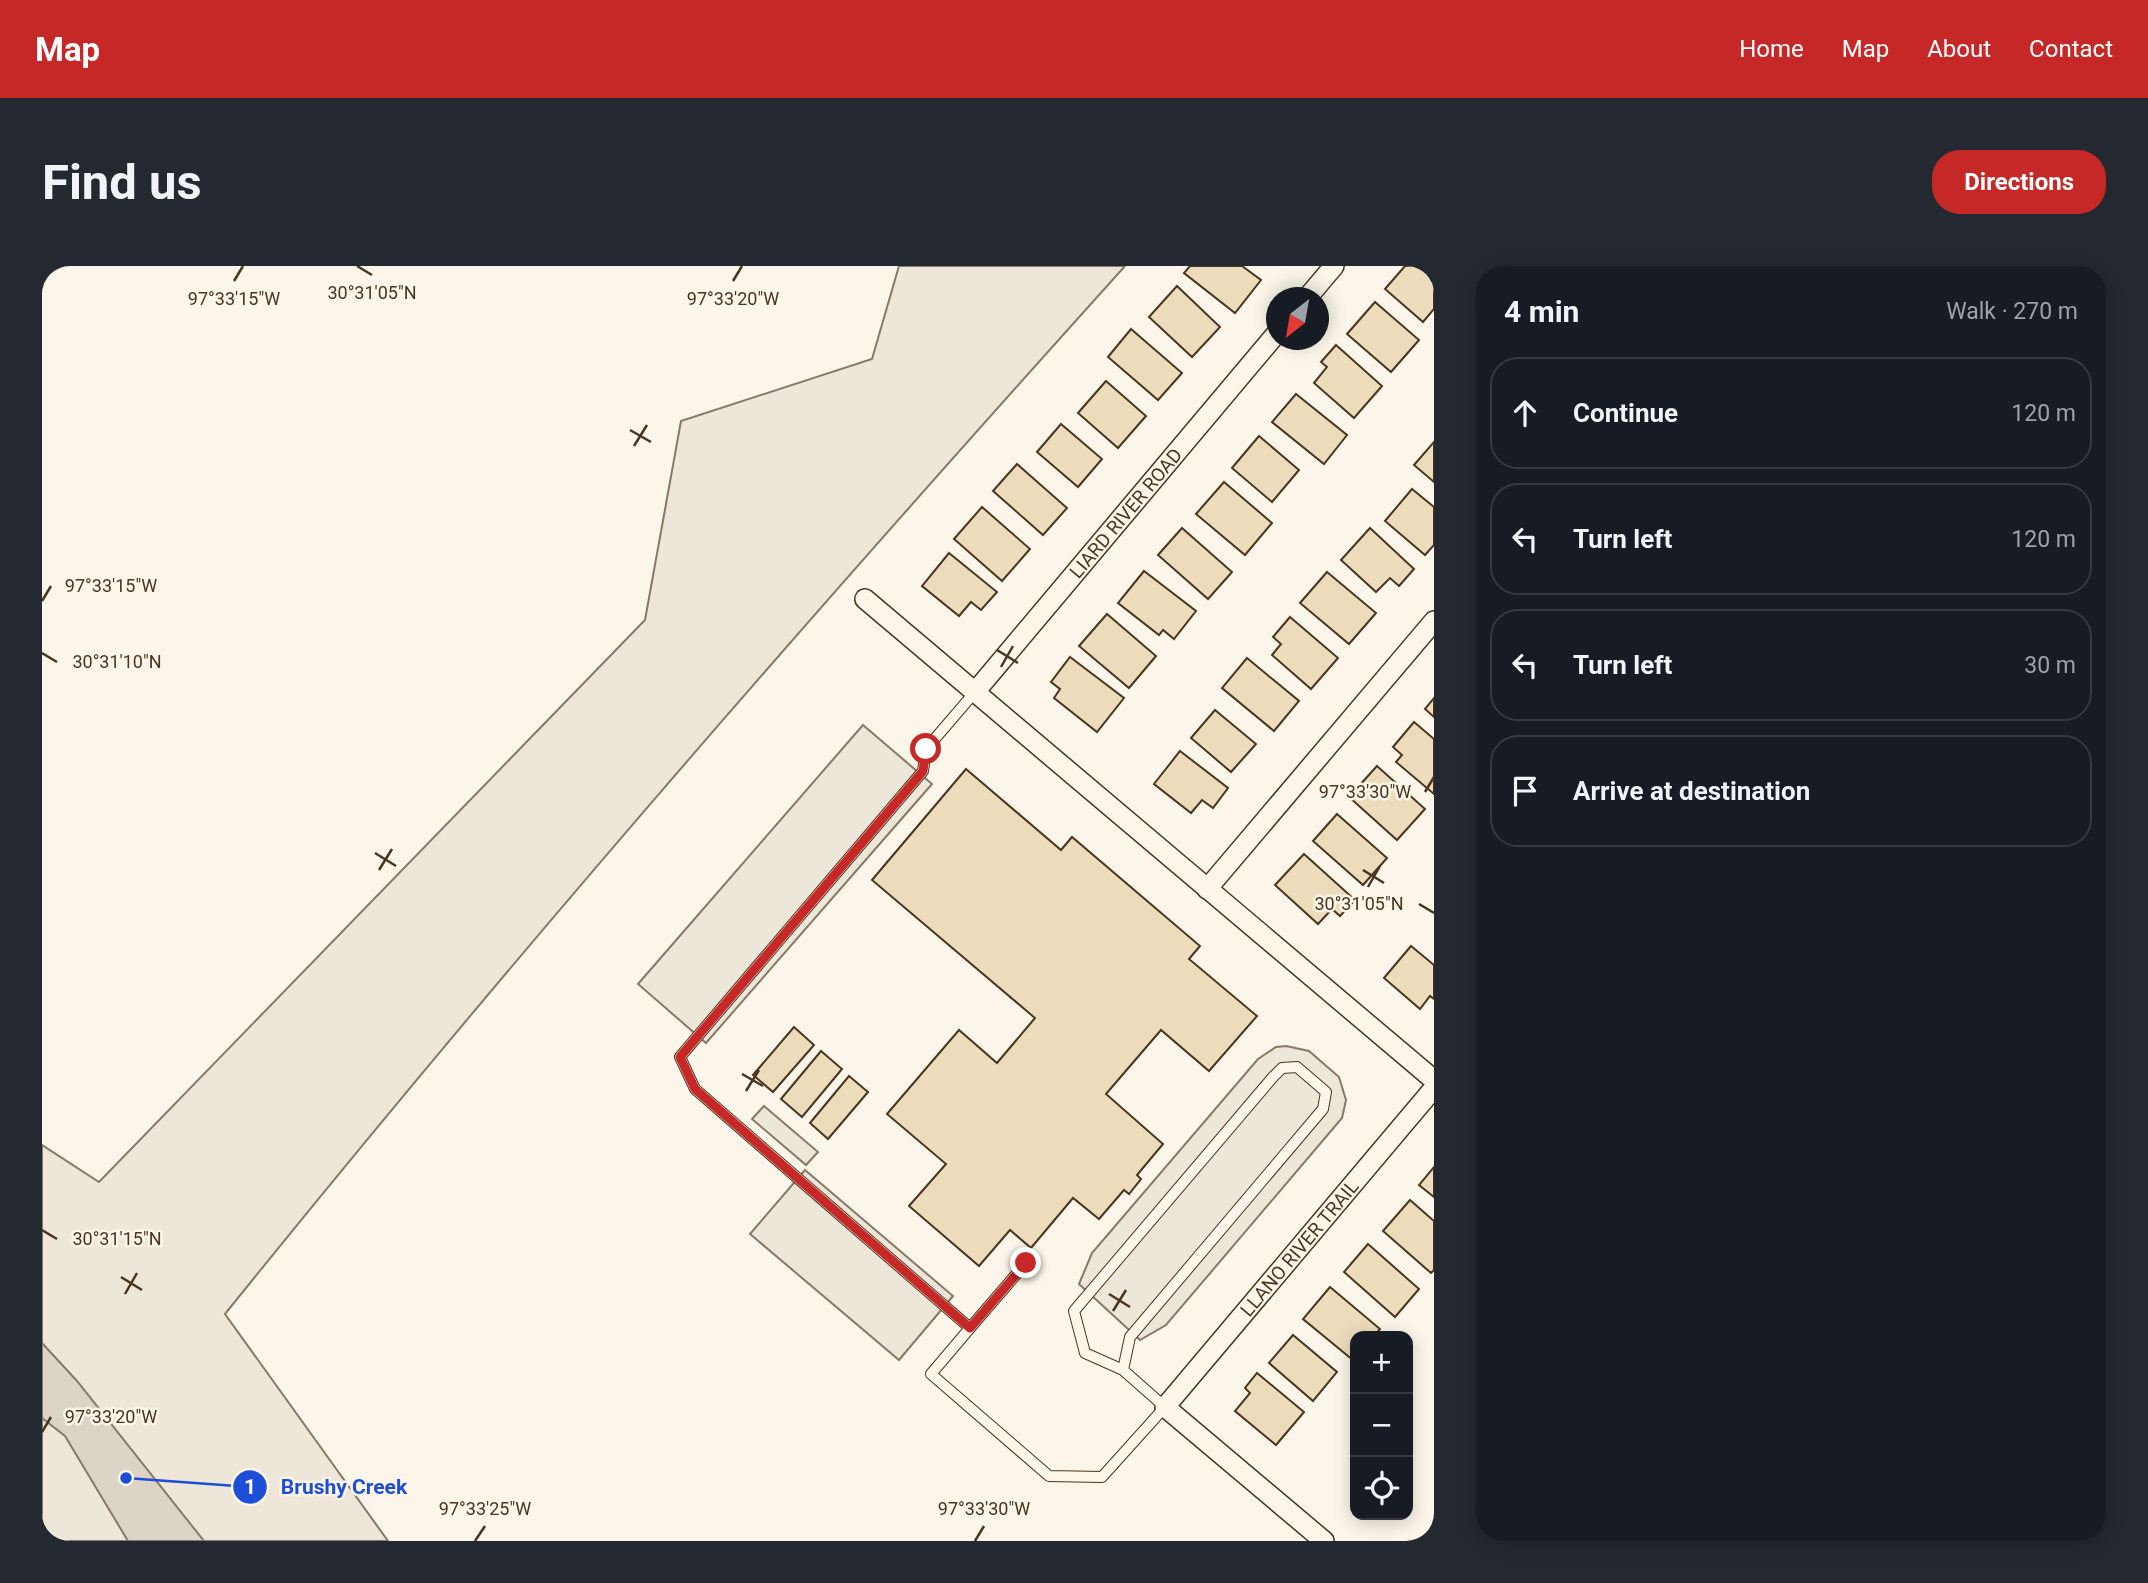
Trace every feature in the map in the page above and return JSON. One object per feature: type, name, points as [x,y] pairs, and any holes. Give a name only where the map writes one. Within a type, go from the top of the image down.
[{"type":"street","points":[[1316,287],[1334,266]]},
{"type":"street","name":"LIARD RIVER ROAD","points":[[975,692],[1266,346]]},
{"type":"street","points":[[865,599],[1434,1080]]},
{"type":"street","points":[[1207,889],[1434,621]]},
{"type":"street","name":"LLANO RIVER TRAIL","points":[[1165,1407],[1434,1088]]},
{"type":"street","points":[[1165,1407],[1324,1541]]},
{"type":"lane","points":[[970,1328],[695,1089],[680,1057],[923,771],[926,749],[975,692]]},
{"type":"lane","points":[[1026,1263],[931,1374],[1049,1476],[1102,1477],[1165,1407],[1123,1370],[1085,1353],[1073,1311],[1282,1068],[1297,1067],[1326,1092],[1323,1109],[1130,1337],[1123,1370]]},
{"type":"shaded area","points":[[899,266],[1125,266],[668,784],[444,1047],[225,1314],[388,1541],[42,1541],[42,1145],[99,1182],[645,620],[681,421],[872,359]]},
{"type":"shaded area","points":[[863,725],[932,784],[706,1043],[638,984]]},
{"type":"shaded area","points":[[1286,1046],[1309,1051],[1339,1077],[1346,1100],[1342,1118],[1166,1325],[1140,1340],[1079,1284],[1092,1253],[1258,1059],[1276,1047]]},
{"type":"shaded area","points":[[764,1106],[818,1152],[806,1165],[752,1119]]},
{"type":"shaded area","points":[[805,1170],[953,1296],[899,1360],[750,1234]]},
{"type":"shaded area","points":[[42,1343],[77,1381],[204,1541],[128,1541],[65,1436],[42,1418]]},
{"type":"building","points":[[1190,266],[1242,266],[1261,280],[1235,313],[1184,273]]},
{"type":"building","points":[[1405,266],[1422,266],[1434,276],[1434,309],[1423,322],[1385,289]]},
{"type":"building","points":[[1177,286],[1220,327],[1192,357],[1149,317]]},
{"type":"building","points":[[1375,302],[1419,340],[1391,372],[1347,334]]},
{"type":"building","points":[[1131,329],[1182,373],[1158,400],[1108,357]]},
{"type":"building","points":[[1336,345],[1382,386],[1354,418],[1314,383],[1327,367],[1321,362]]},
{"type":"building","points":[[1106,381],[1146,416],[1118,448],[1078,413]]},
{"type":"building","points":[[1296,394],[1347,435],[1324,464],[1272,422]]},
{"type":"building","points":[[1061,424],[1102,459],[1078,487],[1037,452]]},
{"type":"building","points":[[1259,436],[1299,470],[1272,502],[1232,468]]},
{"type":"building","points":[[1434,442],[1434,482],[1414,465]]},
{"type":"building","points":[[1017,464],[1067,508],[1043,535],[993,491]]},
{"type":"building","points":[[1224,482],[1272,523],[1245,555],[1196,514]]},
{"type":"building","points":[[1412,489],[1434,507],[1434,545],[1425,555],[1385,521]]},
{"type":"building","points":[[982,507],[1030,549],[1002,581],[954,539]]},
{"type":"building","points":[[1182,528],[1232,572],[1208,599],[1158,555]]},
{"type":"building","points":[[1370,528],[1414,569],[1399,586],[1390,578],[1376,592],[1341,560]]},
{"type":"building","points":[[949,553],[997,592],[981,610],[971,602],[959,616],[922,586]]},
{"type":"building","points":[[1144,571],[1196,611],[1174,639],[1163,630],[1159,635],[1118,603]]},
{"type":"building","points":[[1327,572],[1376,613],[1349,644],[1300,603]]},
{"type":"building","points":[[1107,614],[1156,656],[1129,688],[1079,646]]},
{"type":"building","points":[[1290,617],[1338,658],[1311,689],[1272,655],[1281,644],[1273,637]]},
{"type":"building","points":[[1070,657],[1124,698],[1097,732],[1054,698],[1060,689],[1051,682]]},
{"type":"building","points":[[1247,658],[1299,701],[1274,731],[1222,688]]},
{"type":"building","points":[[1434,698],[1434,717],[1425,709]]},
{"type":"building","points":[[1215,710],[1256,744],[1231,772],[1191,738]]},
{"type":"building","points":[[1414,722],[1434,739],[1434,794],[1396,762],[1402,755],[1393,747]]},
{"type":"building","points":[[1180,751],[1228,788],[1213,808],[1202,800],[1191,813],[1154,784]]},
{"type":"building","points":[[1377,766],[1425,809],[1397,840],[1349,797]]},
{"type":"building","points":[[966,769],[1061,850],[1072,837],[1200,946],[1189,959],[1257,1016],[1209,1071],[1161,1030],[1106,1094],[1163,1144],[1137,1175],[1141,1179],[1129,1194],[1124,1190],[1099,1219],[1073,1198],[1031,1248],[1010,1230],[979,1266],[909,1206],[946,1164],[887,1114],[959,1030],[997,1063],[1035,1018],[872,880]]},
{"type":"building","points":[[1337,814],[1387,858],[1363,885],[1313,841]]},
{"type":"building","points":[[1304,854],[1355,900],[1340,916],[1332,909],[1318,924],[1275,885]]},
{"type":"building","points":[[1411,946],[1434,965],[1434,999],[1430,996],[1420,1009],[1384,978]]},
{"type":"building","points":[[794,1027],[814,1045],[773,1092],[753,1075]]},
{"type":"building","points":[[821,1051],[842,1069],[802,1117],[781,1099]]},
{"type":"building","points":[[849,1076],[868,1092],[828,1139],[810,1123]]},
{"type":"building","points":[[1434,1167],[1434,1197],[1419,1185]]},
{"type":"building","points":[[1410,1200],[1434,1221],[1434,1270],[1431,1273],[1383,1231]]},
{"type":"building","points":[[1368,1244],[1419,1289],[1395,1317],[1344,1272]]},
{"type":"building","points":[[1330,1287],[1380,1329],[1350,1331],[1350,1358],[1303,1319]]},
{"type":"building","points":[[1293,1335],[1337,1372],[1313,1401],[1269,1363]]},
{"type":"building","points":[[1257,1373],[1304,1412],[1276,1445],[1235,1411],[1250,1393],[1245,1388]]},
{"type":"place","name":"Brushy Creek","points":[[126,1478]]},
{"type":"route","points":[[926,749],[923,771],[680,1057],[695,1089],[970,1328],[1026,1263]]}]
